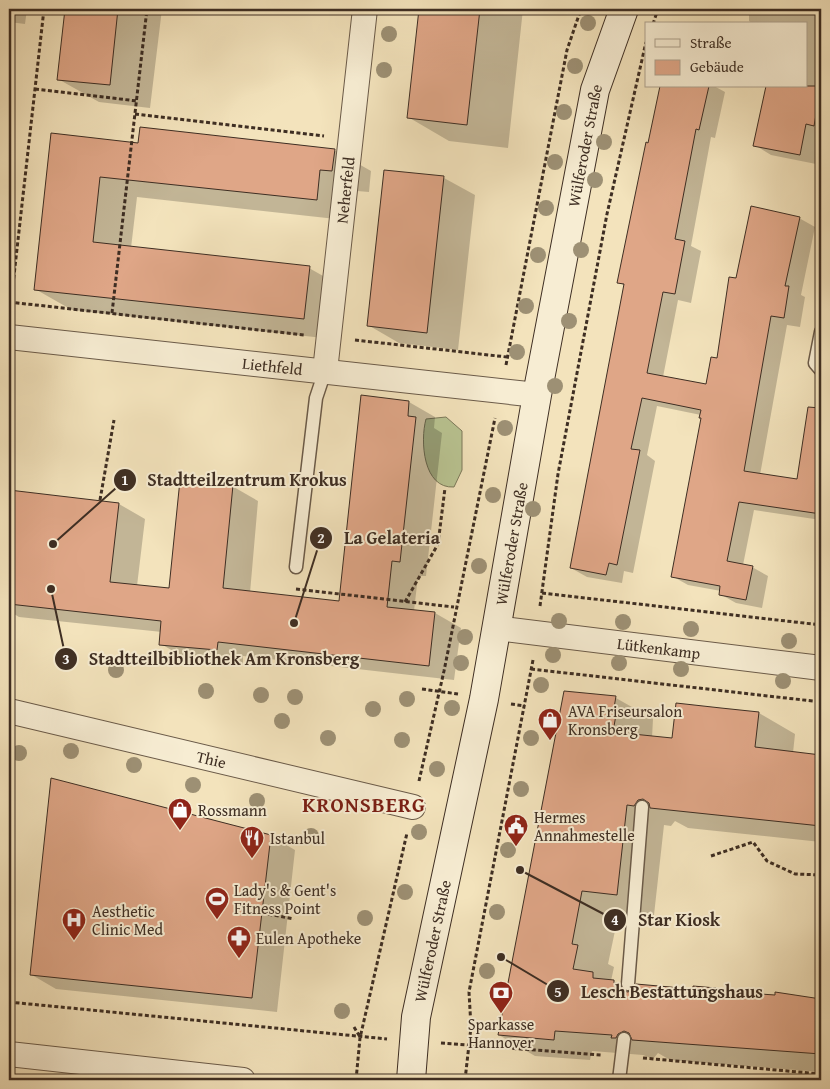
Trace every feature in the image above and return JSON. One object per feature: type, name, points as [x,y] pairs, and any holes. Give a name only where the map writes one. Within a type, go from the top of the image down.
[{"type":"main road","name":"Wülferoder Straße","points":[[411,1080],[416,1017],[484,699],[537,395],[595,90],[624,9]]},
{"type":"street","name":"Neherfeld","points":[[325,371],[365,9]]},
{"type":"street","name":"Liethfeld","points":[[9,326],[325,371],[537,395]]},
{"type":"street","name":"Lütkenkamp","points":[[496,628],[821,668]]},
{"type":"street","name":"Thie","points":[[9,712],[413,807]]},
{"type":"street","points":[[9,1054],[244,1080]]},
{"type":"lane","points":[[821,332],[815,363],[821,370]]},
{"type":"lane","points":[[296,567],[316,398],[325,371]]},
{"type":"lane","points":[[628,984],[642,807]]},
{"type":"lane","points":[[619,1080],[624,1039]]},
{"type":"path","points":[[9,326],[10,302],[44,9]]},
{"type":"path","points":[[112,313],[147,9]]},
{"type":"path","points":[[356,1080],[360,1038],[444,671],[567,50],[581,9]]},
{"type":"path","points":[[654,22],[658,9]]},
{"type":"path","points":[[465,1080],[470,1045],[469,992],[531,669],[557,483],[607,214],[645,46]]},
{"type":"path","points":[[35,89],[137,101]]},
{"type":"path","points":[[135,114],[352,139]]},
{"type":"path","points":[[10,302],[507,357]]},
{"type":"path","points":[[100,500],[114,420]]},
{"type":"path","points":[[405,602],[438,544],[446,488]]},
{"type":"path","points":[[292,589],[454,607]]},
{"type":"path","points":[[542,593],[821,625]]},
{"type":"path","points":[[531,669],[821,702]]},
{"type":"path","points":[[422,688],[428,689]]},
{"type":"path","points":[[711,856],[753,842],[767,861],[795,874],[821,875]]},
{"type":"path","points":[[262,913],[294,919]]},
{"type":"path","points":[[9,1002],[360,1038]]},
{"type":"path","points":[[354,1027],[360,1038]]},
{"type":"path","points":[[470,1045],[622,1056],[821,1074]]},
{"type":"green space","points":[[446,417],[462,431],[462,470],[454,487],[444,486],[436,480],[430,472],[424,451],[423,439],[426,419]]},
{"type":"building","points":[[65,9],[118,9],[110,85],[57,80]]},
{"type":"building","points":[[419,9],[480,9],[467,125],[407,118]]},
{"type":"building","points":[[808,86],[821,86],[814,126],[806,124],[800,155],[753,146],[766,88],[808,88]]},
{"type":"building","points":[[660,88],[709,88],[699,130],[696,129],[675,239],[685,241],[675,294],[663,292],[647,373],[706,384],[711,357],[717,358],[729,277],[736,278],[751,206],[800,217],[785,286],[789,286],[784,318],[771,316],[744,471],[797,479],[808,407],[821,408],[821,514],[739,502],[727,561],[753,566],[746,600],[719,595],[720,586],[671,577],[701,410],[642,398],[631,449],[640,450],[617,565],[609,563],[606,575],[570,568],[624,284],[617,283],[646,142],[648,143]]},
{"type":"building","points":[[140,127],[335,149],[332,171],[320,170],[317,200],[100,177],[93,242],[310,266],[304,319],[34,290],[51,133],[138,143]]},
{"type":"building","points":[[384,170],[444,176],[427,333],[367,326]]},
{"type":"building","points":[[361,395],[409,401],[408,416],[416,417],[400,562],[392,561],[387,607],[435,612],[429,666],[218,642],[217,650],[159,645],[161,621],[9,604],[9,490],[119,503],[110,582],[169,588],[180,480],[233,485],[223,588],[339,601]]},
{"type":"building","points":[[564,691],[616,696],[614,708],[617,709],[613,732],[672,738],[676,703],[759,712],[755,747],[821,755],[821,826],[650,808],[649,803],[643,799],[638,800],[634,806],[627,805],[617,895],[582,891],[572,944],[578,945],[573,969],[593,972],[593,978],[614,980],[614,983],[620,983],[621,988],[627,992],[632,991],[636,984],[693,989],[693,986],[716,988],[716,991],[775,995],[775,992],[821,999],[821,1054],[632,1040],[629,1033],[624,1031],[618,1034],[616,1038],[611,1038],[612,1035],[555,1031],[554,1040],[498,1035]]},
{"type":"building","points":[[51,778],[271,835],[252,998],[30,975]]},
{"type":"place","name":"Stadtteilzentrum Krokus","points":[[53,544]]},
{"type":"place","name":"Stadtteilbibliothek Am Kronsberg","points":[[51,589]]},
{"type":"place","name":"La Gelateria","points":[[294,623]]},
{"type":"place","name":"AVA Friseursalon Kronsberg","points":[[550,741]]},
{"type":"place","name":"Rossmann","points":[[180,831]]},
{"type":"place","name":"Hermes Annahmestelle","points":[[516,847]]},
{"type":"place","name":"Istanbul","points":[[252,859]]},
{"type":"place","name":"Star Kiosk","points":[[520,870]]},
{"type":"place","name":"Lady's & Gent's Fitness Point","points":[[217,920]]},
{"type":"place","name":"Aesthetic Clinic Med","points":[[74,941]]},
{"type":"place","name":"Lesch Bestattungshaus","points":[[501,957]]},
{"type":"place","name":"Eulen Apotheke","points":[[239,959]]},
{"type":"place","name":"Sparkasse Hannover","points":[[501,1014]]},
{"type":"district","name":"KRONSBERG","points":[[364,804]]}]
